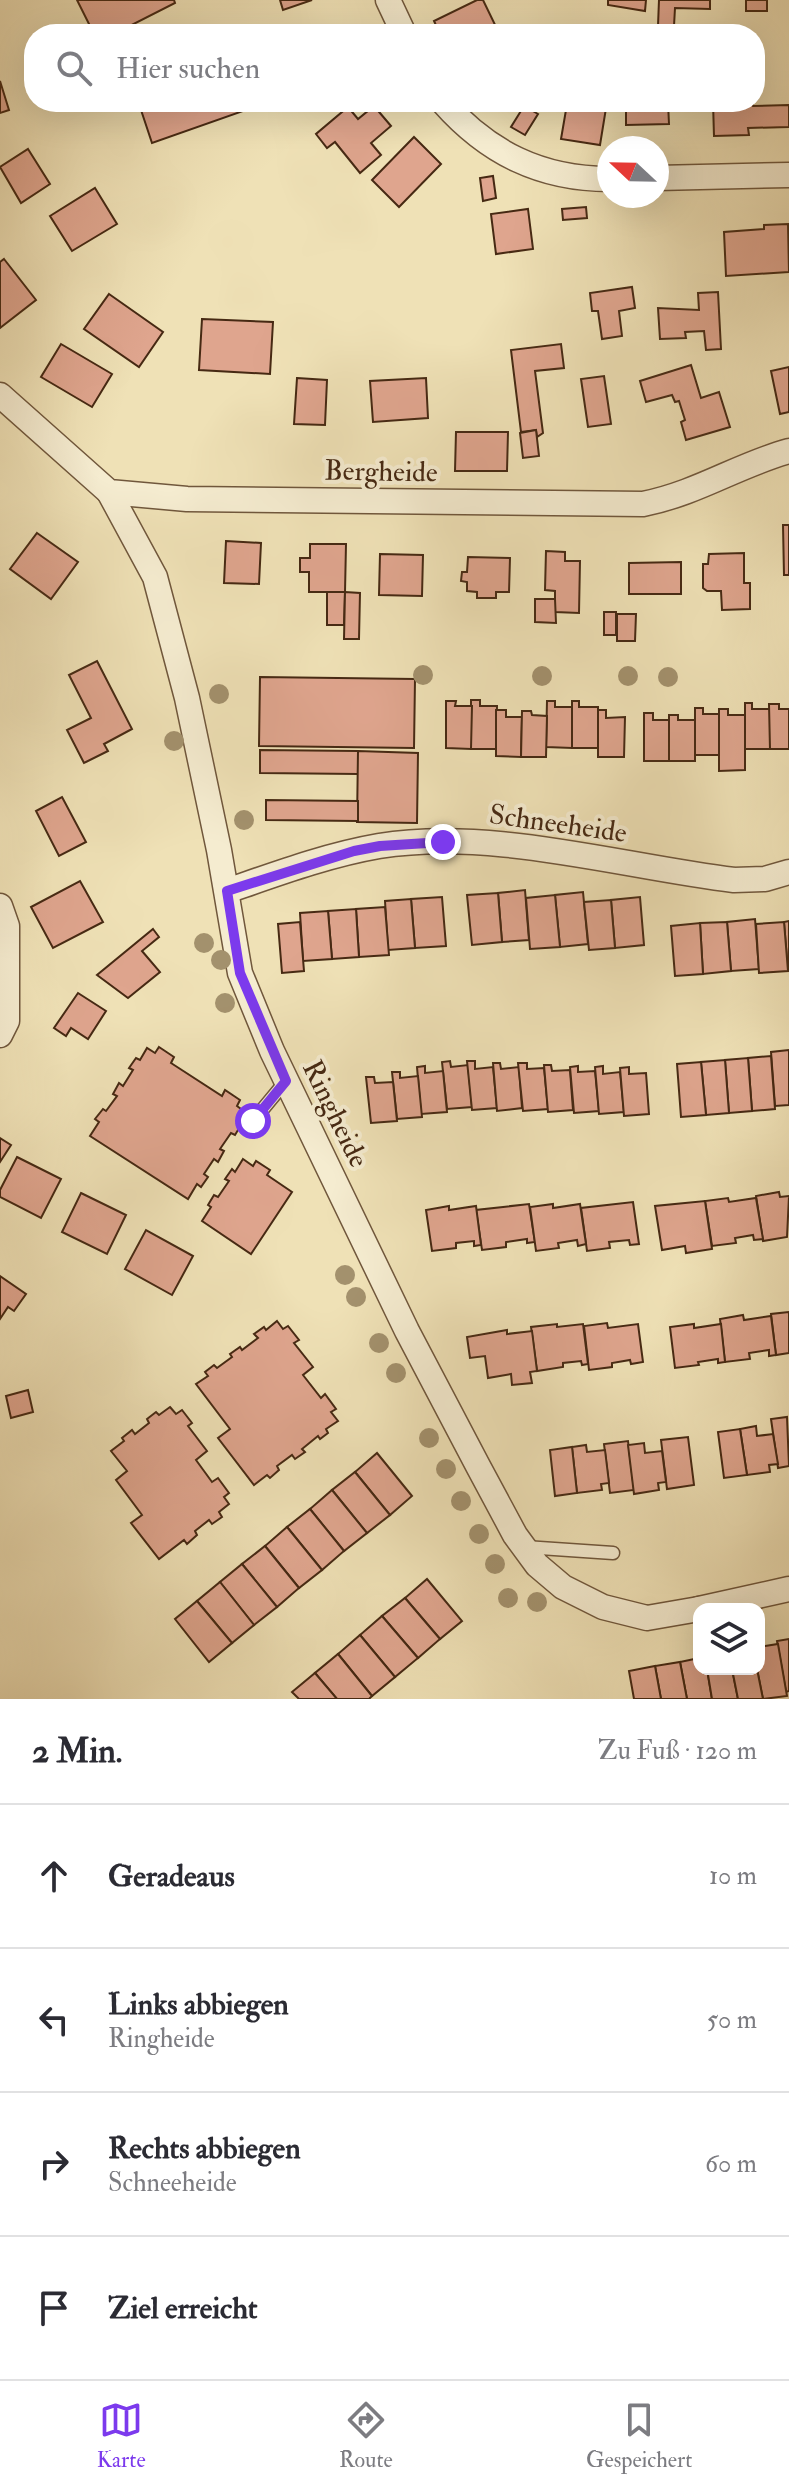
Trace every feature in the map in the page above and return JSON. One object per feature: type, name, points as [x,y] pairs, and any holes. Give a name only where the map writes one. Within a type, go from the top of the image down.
[{"type":"street","points":[[388,0],[399,24]]},
{"type":"street","points":[[453,112],[487,144],[523,164],[566,176],[597,178]]},
{"type":"street","points":[[669,178],[789,175]]},
{"type":"street","points":[[0,395],[109,492]]},
{"type":"street","name":"Bergheide","points":[[109,492],[187,499],[643,504],[673,498],[789,451]]},
{"type":"street","name":"Ringheide","points":[[109,492],[155,577],[187,698],[227,891],[240,973],[286,1081],[407,1331],[498,1503],[537,1565],[579,1597],[609,1609],[647,1618],[693,1610]]},
{"type":"street","name":"Schneeheide","points":[[227,891],[354,851],[409,843],[480,842],[734,880],[765,879],[789,872]]},
{"type":"street","points":[[0,906],[7,926],[7,1021],[0,1035]]},
{"type":"street","name":"Ringheide","points":[[726,1603],[789,1589]]},
{"type":"lane","points":[[253,1121],[286,1081]]},
{"type":"lane","points":[[524,1547],[613,1553]]},
{"type":"building","points":[[77,0],[174,0],[175,3],[134,24],[89,24]]},
{"type":"building","points":[[280,0],[312,0],[283,10]]},
{"type":"building","points":[[483,0],[495,24],[435,24],[434,21]]},
{"type":"building","points":[[608,0],[646,0],[645,11],[608,5]]},
{"type":"building","points":[[659,0],[710,0],[710,9],[675,8],[674,24],[658,24]]},
{"type":"building","points":[[746,0],[767,0],[767,11],[746,11]]},
{"type":"building","points":[[0,81],[9,110],[0,113]]},
{"type":"building","points":[[789,105],[789,127],[748,128],[749,135],[714,136],[713,112],[765,112],[765,106]]},
{"type":"building","points":[[142,112],[240,112],[152,143]]},
{"type":"building","points":[[342,112],[352,112],[358,119],[367,112],[379,112],[391,126],[371,143],[381,155],[360,173],[335,142],[327,148],[316,134]]},
{"type":"building","points":[[520,112],[538,114],[525,135],[511,127]]},
{"type":"building","points":[[566,112],[605,112],[597,145],[561,139]]},
{"type":"building","points":[[626,112],[668,112],[669,124],[626,125]]},
{"type":"building","points":[[414,137],[441,164],[399,207],[372,180]]},
{"type":"building","points":[[28,149],[50,184],[21,203],[0,167]]},
{"type":"building","points":[[493,176],[496,198],[483,201],[480,178]]},
{"type":"building","points":[[95,188],[117,224],[72,251],[50,216]]},
{"type":"building","points":[[586,207],[587,218],[563,220],[562,209]]},
{"type":"building","points":[[528,209],[533,249],[496,254],[491,214]]},
{"type":"building","points":[[788,224],[789,272],[726,276],[724,232]]},
{"type":"building","points":[[4,259],[36,300],[0,328],[0,262]]},
{"type":"building","points":[[632,287],[635,308],[619,311],[622,336],[602,339],[598,311],[592,311],[590,293]]},
{"type":"building","points":[[718,292],[721,349],[706,350],[704,331],[685,332],[686,338],[660,339],[658,308],[699,310],[698,293]]},
{"type":"building","points":[[109,294],[163,332],[139,367],[84,329]]},
{"type":"building","points":[[202,319],[273,322],[270,374],[199,370]]},
{"type":"building","points":[[61,344],[112,374],[92,407],[41,377]]},
{"type":"building","points":[[561,344],[564,368],[535,371],[543,433],[537,437],[536,430],[521,432],[511,350]]},
{"type":"building","points":[[691,365],[701,398],[719,392],[730,427],[686,440],[681,422],[685,420],[679,401],[675,402],[672,395],[646,402],[640,381]]},
{"type":"building","points":[[789,367],[789,412],[780,414],[771,371]]},
{"type":"building","points":[[604,376],[611,424],[588,427],[581,379]]},
{"type":"building","points":[[297,378],[327,380],[325,425],[294,424]]},
{"type":"building","points":[[426,378],[428,418],[373,422],[370,381]]},
{"type":"building","points":[[536,430],[539,456],[523,458],[520,433]]},
{"type":"building","points":[[456,432],[508,432],[507,471],[455,471]]},
{"type":"building","points":[[783,525],[789,525],[789,575],[784,575]]},
{"type":"building","points":[[37,533],[78,562],[51,599],[10,569]]},
{"type":"building","points":[[226,541],[261,543],[259,584],[224,583]]},
{"type":"building","points":[[310,544],[346,544],[345,592],[309,592],[309,572],[300,572],[300,558],[310,558]]},
{"type":"building","points":[[546,551],[565,552],[565,561],[580,561],[579,613],[555,612],[555,591],[545,590]]},
{"type":"building","points":[[744,553],[744,583],[750,583],[750,609],[722,610],[721,591],[703,588],[703,564],[708,564],[709,554]]},
{"type":"building","points":[[380,554],[423,555],[422,596],[379,595]]},
{"type":"building","points":[[468,557],[510,558],[509,592],[496,592],[496,598],[477,598],[477,592],[467,591],[467,582],[461,581],[462,572],[467,572]]},
{"type":"building","points":[[681,562],[681,594],[629,594],[629,563]]},
{"type":"building","points":[[327,592],[345,592],[344,625],[327,625]]},
{"type":"building","points":[[345,592],[360,593],[359,639],[344,639]]},
{"type":"building","points":[[535,599],[555,599],[556,623],[535,622]]},
{"type":"building","points":[[604,612],[616,612],[616,635],[604,635]]},
{"type":"building","points":[[617,614],[636,614],[635,641],[617,641]]},
{"type":"building","points":[[97,661],[132,729],[104,744],[108,751],[84,763],[67,730],[91,718],[69,675]]},
{"type":"building","points":[[260,677],[415,679],[414,748],[259,746]]},
{"type":"building","points":[[471,700],[480,700],[480,706],[497,706],[496,749],[471,749]]},
{"type":"building","points":[[446,701],[456,701],[455,706],[472,706],[471,749],[446,748]]},
{"type":"building","points":[[547,701],[555,701],[555,707],[572,707],[572,748],[546,747]]},
{"type":"building","points":[[572,701],[579,701],[579,707],[598,707],[598,748],[572,748]]},
{"type":"building","points":[[745,703],[752,703],[752,709],[770,709],[770,749],[745,749]]},
{"type":"building","points":[[769,704],[779,704],[779,709],[789,709],[789,749],[770,749]]},
{"type":"building","points":[[695,708],[703,708],[703,714],[719,714],[719,755],[695,755]]},
{"type":"building","points":[[719,709],[728,709],[728,715],[745,715],[745,770],[719,771]]},
{"type":"building","points":[[496,710],[506,710],[506,717],[522,717],[521,757],[496,756]]},
{"type":"building","points":[[598,710],[606,710],[606,718],[625,717],[624,757],[598,757]]},
{"type":"building","points":[[522,711],[547,716],[546,757],[521,757]]},
{"type":"building","points":[[644,713],[653,713],[653,720],[669,720],[669,761],[644,761]]},
{"type":"building","points":[[669,715],[678,715],[678,720],[695,720],[695,761],[669,761]]},
{"type":"building","points":[[260,750],[358,751],[358,774],[260,773]]},
{"type":"building","points":[[358,751],[418,753],[417,823],[357,822]]},
{"type":"building","points":[[62,797],[86,842],[59,856],[36,811]]},
{"type":"building","points":[[266,800],[358,801],[358,821],[266,820]]},
{"type":"building","points":[[80,881],[103,922],[53,948],[31,907]]},
{"type":"building","points":[[525,890],[529,940],[502,942],[498,893]]},
{"type":"building","points":[[583,892],[588,944],[560,947],[555,895]]},
{"type":"building","points":[[498,893],[502,942],[472,945],[467,895]]},
{"type":"building","points":[[555,895],[560,947],[530,949],[526,898]]},
{"type":"building","points":[[442,897],[446,946],[415,948],[411,899]]},
{"type":"building","points":[[640,897],[644,945],[615,948],[611,900]]},
{"type":"building","points":[[411,899],[415,948],[388,950],[385,901]]},
{"type":"building","points":[[611,900],[615,948],[589,950],[584,902]]},
{"type":"building","points":[[385,907],[389,955],[359,957],[356,909]]},
{"type":"building","points":[[356,909],[359,957],[332,959],[328,911]]},
{"type":"building","points":[[328,911],[332,959],[303,961],[300,913]]},
{"type":"building","points":[[755,919],[759,969],[731,971],[727,922]]},
{"type":"building","points":[[789,921],[789,971],[788,971],[784,922]]},
{"type":"building","points":[[300,922],[304,971],[282,973],[278,924]]},
{"type":"building","points":[[727,922],[731,971],[703,974],[700,923]]},
{"type":"building","points":[[784,922],[788,971],[759,973],[756,924]]},
{"type":"building","points":[[700,923],[703,974],[675,976],[671,926]]},
{"type":"building","points":[[153,929],[159,937],[142,951],[160,972],[128,998],[97,975]]},
{"type":"building","points":[[78,993],[106,1011],[88,1039],[71,1028],[66,1036],[54,1028]]},
{"type":"building","points":[[159,1047],[174,1057],[171,1063],[222,1096],[225,1090],[240,1100],[237,1106],[245,1112],[237,1123],[241,1125],[235,1135],[231,1133],[220,1149],[224,1151],[218,1162],[214,1159],[204,1174],[208,1177],[201,1187],[197,1184],[188,1199],[90,1136],[99,1122],[95,1119],[103,1109],[106,1111],[117,1096],[113,1094],[119,1083],[123,1086],[136,1058],[140,1060],[147,1048],[155,1053]]},
{"type":"building","points":[[789,1050],[789,1105],[775,1106],[771,1052]]},
{"type":"building","points":[[771,1056],[775,1109],[752,1111],[748,1058]]},
{"type":"building","points":[[748,1058],[752,1111],[729,1113],[725,1060]]},
{"type":"building","points":[[725,1060],[729,1113],[706,1115],[701,1062]]},
{"type":"building","points":[[450,1061],[451,1067],[468,1065],[472,1107],[447,1109],[442,1062]]},
{"type":"building","points":[[467,1061],[475,1061],[475,1069],[493,1067],[497,1108],[472,1110]]},
{"type":"building","points":[[701,1062],[706,1115],[681,1117],[677,1064]]},
{"type":"building","points":[[493,1063],[500,1063],[501,1069],[519,1067],[522,1108],[497,1111]]},
{"type":"building","points":[[518,1063],[527,1063],[527,1069],[544,1068],[548,1109],[523,1111]]},
{"type":"building","points":[[544,1065],[551,1065],[552,1071],[570,1070],[573,1110],[548,1112]]},
{"type":"building","points":[[425,1066],[425,1073],[443,1071],[447,1112],[421,1114],[417,1067]]},
{"type":"building","points":[[578,1066],[578,1072],[595,1071],[599,1111],[574,1113],[570,1067]]},
{"type":"building","points":[[603,1066],[603,1074],[620,1072],[624,1112],[599,1114],[595,1067]]},
{"type":"building","points":[[629,1067],[629,1074],[646,1073],[649,1114],[624,1116],[620,1068]]},
{"type":"building","points":[[392,1072],[400,1072],[400,1078],[418,1076],[422,1117],[397,1119]]},
{"type":"building","points":[[366,1077],[374,1077],[375,1083],[393,1082],[397,1121],[371,1123]]},
{"type":"building","points":[[0,1138],[11,1145],[0,1162]]},
{"type":"building","points":[[17,1157],[61,1179],[41,1218],[0,1197],[0,1190]]},
{"type":"building","points":[[243,1159],[253,1166],[256,1161],[270,1170],[267,1175],[292,1192],[251,1254],[202,1221],[214,1195],[218,1197],[229,1181],[225,1179],[232,1169],[235,1172]]},
{"type":"building","points":[[779,1192],[780,1197],[789,1196],[787,1237],[763,1241],[756,1196]]},
{"type":"building","points":[[81,1193],[126,1215],[107,1254],[62,1232]]},
{"type":"building","points":[[728,1198],[729,1202],[756,1198],[763,1239],[754,1240],[753,1235],[735,1238],[736,1243],[712,1246],[705,1201]]},
{"type":"building","points":[[705,1201],[712,1249],[686,1253],[685,1246],[662,1250],[655,1206]]},
{"type":"building","points":[[633,1202],[639,1244],[630,1245],[629,1240],[609,1242],[610,1248],[587,1251],[581,1208]]},
{"type":"building","points":[[529,1204],[535,1242],[527,1243],[527,1239],[506,1242],[506,1247],[482,1250],[476,1210]]},
{"type":"building","points":[[553,1204],[553,1208],[580,1204],[586,1244],[578,1246],[577,1240],[558,1243],[559,1248],[536,1251],[530,1207]]},
{"type":"building","points":[[449,1206],[449,1210],[476,1206],[481,1245],[474,1246],[474,1241],[456,1243],[456,1248],[432,1251],[426,1210]]},
{"type":"building","points":[[146,1230],[193,1256],[172,1295],[125,1269]]},
{"type":"building","points":[[0,1276],[26,1294],[14,1311],[8,1307],[0,1319]]},
{"type":"building","points":[[789,1312],[789,1353],[776,1355],[771,1314]]},
{"type":"building","points":[[743,1315],[744,1320],[771,1316],[776,1355],[769,1356],[769,1350],[749,1353],[750,1359],[725,1362],[720,1319]]},
{"type":"building","points":[[277,1321],[283,1329],[288,1326],[299,1340],[294,1343],[313,1367],[303,1375],[321,1398],[325,1394],[336,1409],[331,1412],[338,1421],[326,1429],[328,1433],[320,1439],[318,1436],[302,1449],[305,1452],[295,1459],[292,1455],[277,1466],[279,1470],[270,1478],[267,1475],[254,1485],[218,1438],[230,1429],[196,1384],[208,1376],[205,1372],[214,1365],[217,1368],[232,1357],[230,1354],[240,1347],[242,1350],[258,1338],[254,1334],[264,1327],[266,1330]]},
{"type":"building","points":[[607,1323],[608,1328],[638,1324],[643,1362],[631,1364],[630,1360],[612,1363],[612,1367],[589,1370],[584,1326]]},
{"type":"building","points":[[557,1324],[557,1327],[583,1324],[588,1364],[582,1365],[581,1361],[563,1363],[563,1367],[537,1371],[531,1327]]},
{"type":"building","points":[[694,1324],[694,1328],[721,1324],[725,1362],[718,1363],[718,1359],[675,1368],[670,1327]]},
{"type":"building","points":[[507,1330],[507,1334],[532,1331],[537,1371],[530,1372],[532,1383],[512,1385],[511,1374],[488,1378],[485,1356],[470,1358],[467,1337]]},
{"type":"building","points":[[28,1390],[33,1412],[11,1418],[6,1396]]},
{"type":"building","points":[[170,1407],[176,1414],[182,1410],[192,1423],[188,1426],[207,1451],[196,1460],[212,1482],[218,1478],[229,1493],[224,1497],[229,1504],[219,1512],[222,1517],[212,1524],[209,1520],[195,1531],[197,1535],[187,1544],[184,1540],[159,1559],[131,1523],[142,1515],[116,1480],[127,1471],[111,1451],[132,1430],[135,1434],[149,1423],[147,1419],[156,1412],[159,1415]]},
{"type":"building","points":[[787,1417],[789,1466],[778,1468],[771,1419]]},
{"type":"building","points":[[756,1426],[757,1436],[773,1434],[778,1464],[769,1465],[770,1472],[747,1475],[740,1429]]},
{"type":"building","points":[[740,1429],[747,1475],[724,1478],[718,1432]]},
{"type":"building","points":[[688,1437],[694,1485],[667,1489],[661,1440]]},
{"type":"building","points":[[628,1441],[634,1490],[610,1493],[604,1444]]},
{"type":"building","points":[[644,1443],[645,1453],[662,1451],[666,1482],[658,1483],[659,1490],[634,1494],[628,1445]]},
{"type":"building","points":[[586,1445],[587,1452],[605,1450],[609,1483],[601,1484],[602,1490],[577,1493],[572,1447]]},
{"type":"building","points":[[572,1447],[577,1493],[555,1496],[550,1450]]},
{"type":"building","points":[[377,1453],[412,1496],[390,1515],[355,1472]]},
{"type":"building","points":[[355,1472],[390,1515],[367,1533],[332,1490]]},
{"type":"building","points":[[332,1490],[367,1533],[344,1551],[310,1509]]},
{"type":"building","points":[[310,1509],[344,1551],[322,1570],[287,1527]]},
{"type":"building","points":[[287,1527],[322,1570],[299,1588],[265,1546]]},
{"type":"building","points":[[265,1546],[299,1588],[277,1607],[242,1564]]},
{"type":"building","points":[[242,1564],[277,1607],[254,1625],[220,1582]]},
{"type":"building","points":[[427,1579],[462,1621],[440,1639],[405,1598]]},
{"type":"building","points":[[220,1582],[254,1625],[232,1643],[197,1601]]},
{"type":"building","points":[[405,1598],[440,1639],[418,1658],[382,1616]]},
{"type":"building","points":[[197,1601],[232,1643],[209,1662],[175,1619]]},
{"type":"building","points":[[382,1616],[418,1658],[395,1677],[360,1635]]},
{"type":"building","points":[[360,1635],[395,1677],[372,1696],[338,1654]]},
{"type":"building","points":[[789,1639],[789,1691],[786,1692],[777,1641]]},
{"type":"building","points":[[778,1644],[787,1696],[763,1699],[758,1675],[765,1675],[765,1646]]},
{"type":"building","points":[[338,1654],[372,1696],[369,1699],[337,1699],[315,1673]]},
{"type":"building","points":[[693,1659],[693,1675],[708,1675],[712,1699],[687,1699],[680,1662]]},
{"type":"building","points":[[680,1662],[687,1699],[661,1699],[655,1666]]},
{"type":"building","points":[[655,1666],[661,1699],[634,1699],[629,1671]]},
{"type":"building","points":[[315,1673],[337,1699],[299,1699],[292,1692]]},
{"type":"building","points":[[708,1675],[733,1675],[738,1699],[712,1699]]},
{"type":"building","points":[[733,1675],[758,1675],[763,1699],[738,1699]]},
{"type":"route","points":[[253,1121],[286,1081],[240,973],[227,891],[354,851],[409,843],[443,842]]}]
